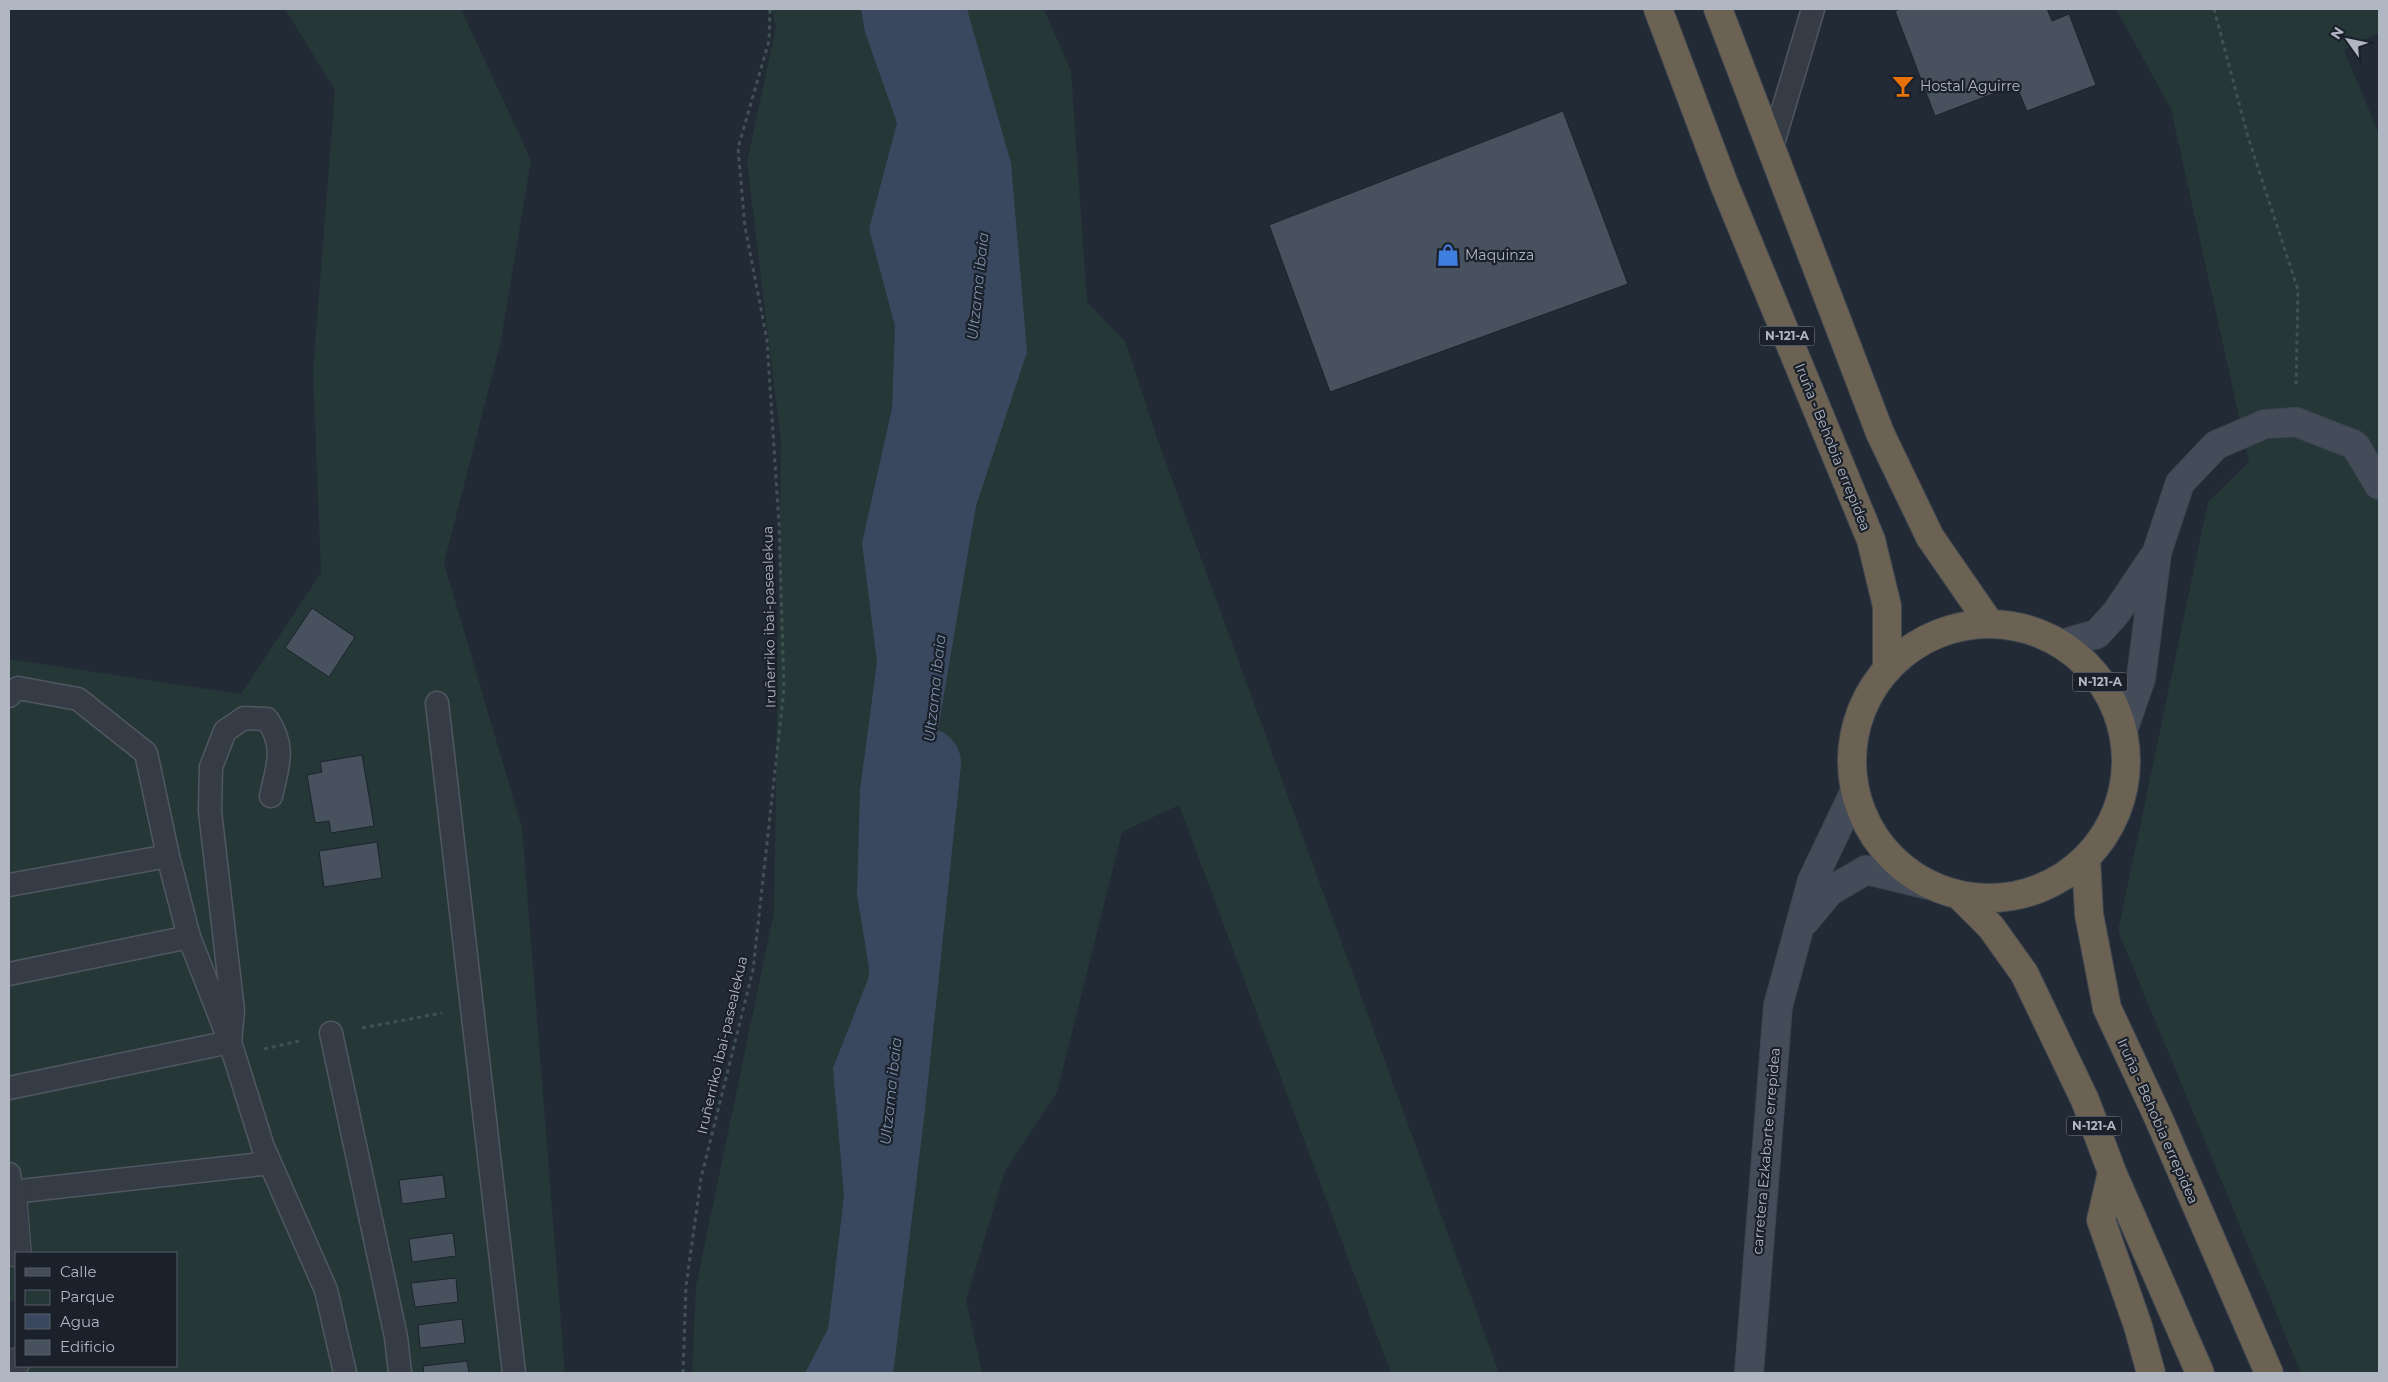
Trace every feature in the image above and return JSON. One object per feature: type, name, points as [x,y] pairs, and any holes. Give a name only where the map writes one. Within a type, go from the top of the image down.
[{"type":"highway","name":"Iruña - Behobia errepidea","points":[[1658,9],[1724,184],[1871,540],[1887,606],[1887,670]]},
{"type":"highway","points":[[1718,9],[1880,433],[1930,537],[1990,624]]},
{"type":"highway","name":"N-121-A","points":[[1990,624],[2027,629],[2062,644],[2090,667],[2110,696],[2123,730],[2126,776],[2121,799],[2101,840],[2086,858],[2065,876],[2040,888],[2014,896],[1987,898],[1959,895],[1928,885],[1907,872],[1889,855],[1873,836],[1862,814],[1855,790],[1852,769],[1856,726],[1870,693],[1887,670],[1908,650],[1933,636],[1961,626],[1990,624]]},
{"type":"highway","name":"Iruña - Behobia errepidea","points":[[2086,858],[2089,914],[2107,1008],[2158,1117],[2269,1373]]},
{"type":"highway","name":"N-121-A","points":[[1959,895],[1991,927],[2024,973],[2085,1100],[2112,1172],[2200,1373]]},
{"type":"highway","points":[[2112,1172],[2101,1220],[2138,1326],[2151,1373]]},
{"type":"street","points":[[2123,730],[2141,678],[2157,552],[2180,483],[2216,445],[2264,424],[2296,422],[2355,445],[2379,484]]},
{"type":"street","points":[[2062,644],[2097,634],[2116,613],[2157,552]]},
{"type":"street","name":"carretera Ezkabarte errepidea","points":[[1749,1373],[1778,1006],[1797,930],[1812,881],[1855,790]]},
{"type":"street","name":"carretera Ezkabarte errepidea","points":[[1797,930],[1830,891],[1866,870],[1928,885]]},
{"type":"street","points":[[10,1183],[17,1252]]},
{"type":"lane","points":[[1771,150],[1813,9]]},
{"type":"lane","points":[[9,696],[18,688],[78,699],[146,753],[168,856],[189,937],[233,1049],[270,1163],[326,1290],[345,1373]]},
{"type":"lane","points":[[437,704],[514,1373]]},
{"type":"lane","points":[[233,1049],[233,1011],[210,811],[210,767],[225,731],[244,718],[268,719],[277,733],[280,751],[271,796]]},
{"type":"lane","points":[[9,885],[168,856]]},
{"type":"lane","points":[[9,974],[189,937]]},
{"type":"lane","points":[[331,1033],[394,1328],[400,1373]]},
{"type":"lane","points":[[9,1088],[233,1049]]},
{"type":"lane","points":[[10,1183],[270,1163]]},
{"type":"path","name":"Iruñerriko ibai-pasealekua","points":[[683,1373],[686,1286],[701,1178],[753,970],[784,689],[780,524],[766,340],[745,227],[738,148],[769,41],[770,9]]},
{"type":"path","points":[[2214,9],[2248,137],[2298,290],[2296,422]]},
{"type":"path","points":[[233,1049],[472,1008]]},
{"type":"green space","points":[[285,9],[461,9],[531,160],[500,345],[444,563],[522,828],[565,1373],[23,1373],[28,1367],[178,1367],[178,1252],[15,1252],[15,1300],[9,1302],[9,659],[241,694],[321,573],[313,371],[335,90]]},
{"type":"green space","points":[[772,9],[1044,9],[1071,71],[1087,302],[1125,341],[1157,438],[1499,1373],[1391,1373],[1179,805],[1122,832],[1057,1092],[1005,1171],[966,1300],[982,1373],[692,1373],[696,1286],[774,912],[781,442],[747,162],[776,27]]},
{"type":"green space","points":[[2116,9],[2379,9],[2379,33],[2344,50],[2379,134],[2379,1373],[2301,1373],[2118,931],[2208,502],[2249,462],[2171,109]]},
{"type":"water","points":[[861,9],[967,9],[1011,163],[1027,352],[976,506],[916,859],[871,1260],[879,1373],[805,1373],[830,1325],[844,1197],[833,1068],[870,974],[857,895],[860,790],[877,662],[862,543],[892,408],[895,326],[869,229],[897,123],[865,32]]},
{"type":"building","points":[[1900,9],[2047,9],[2052,21],[2069,14],[2096,85],[2027,111],[2016,85],[1935,116],[1895,11]]},
{"type":"building","name":"Maquinza","points":[[1563,111],[1628,284],[1330,392],[1269,225]]},
{"type":"building","points":[[312,608],[355,637],[329,677],[285,648]]},
{"type":"building","points":[[362,755],[374,826],[331,833],[329,821],[315,823],[307,775],[322,772],[320,762]]},
{"type":"building","points":[[377,842],[382,878],[324,887],[319,851]]},
{"type":"building","points":[[443,1175],[446,1198],[402,1204],[399,1180]]},
{"type":"building","points":[[453,1233],[456,1256],[412,1262],[409,1239]]},
{"type":"building","points":[[456,1278],[458,1302],[415,1307],[411,1283]]},
{"type":"building","points":[[462,1319],[465,1343],[420,1348],[418,1325]]},
{"type":"building","points":[[467,1361],[469,1373],[424,1373],[423,1366]]},
{"type":"waterway","name":"Ultzama ibaia","points":[[858,1373],[890,1108],[926,763]]},
{"type":"place","name":"Hostal Aguirre","points":[[1903,86]]},
{"type":"place","name":"Maquinza","points":[[1448,255]]}]
